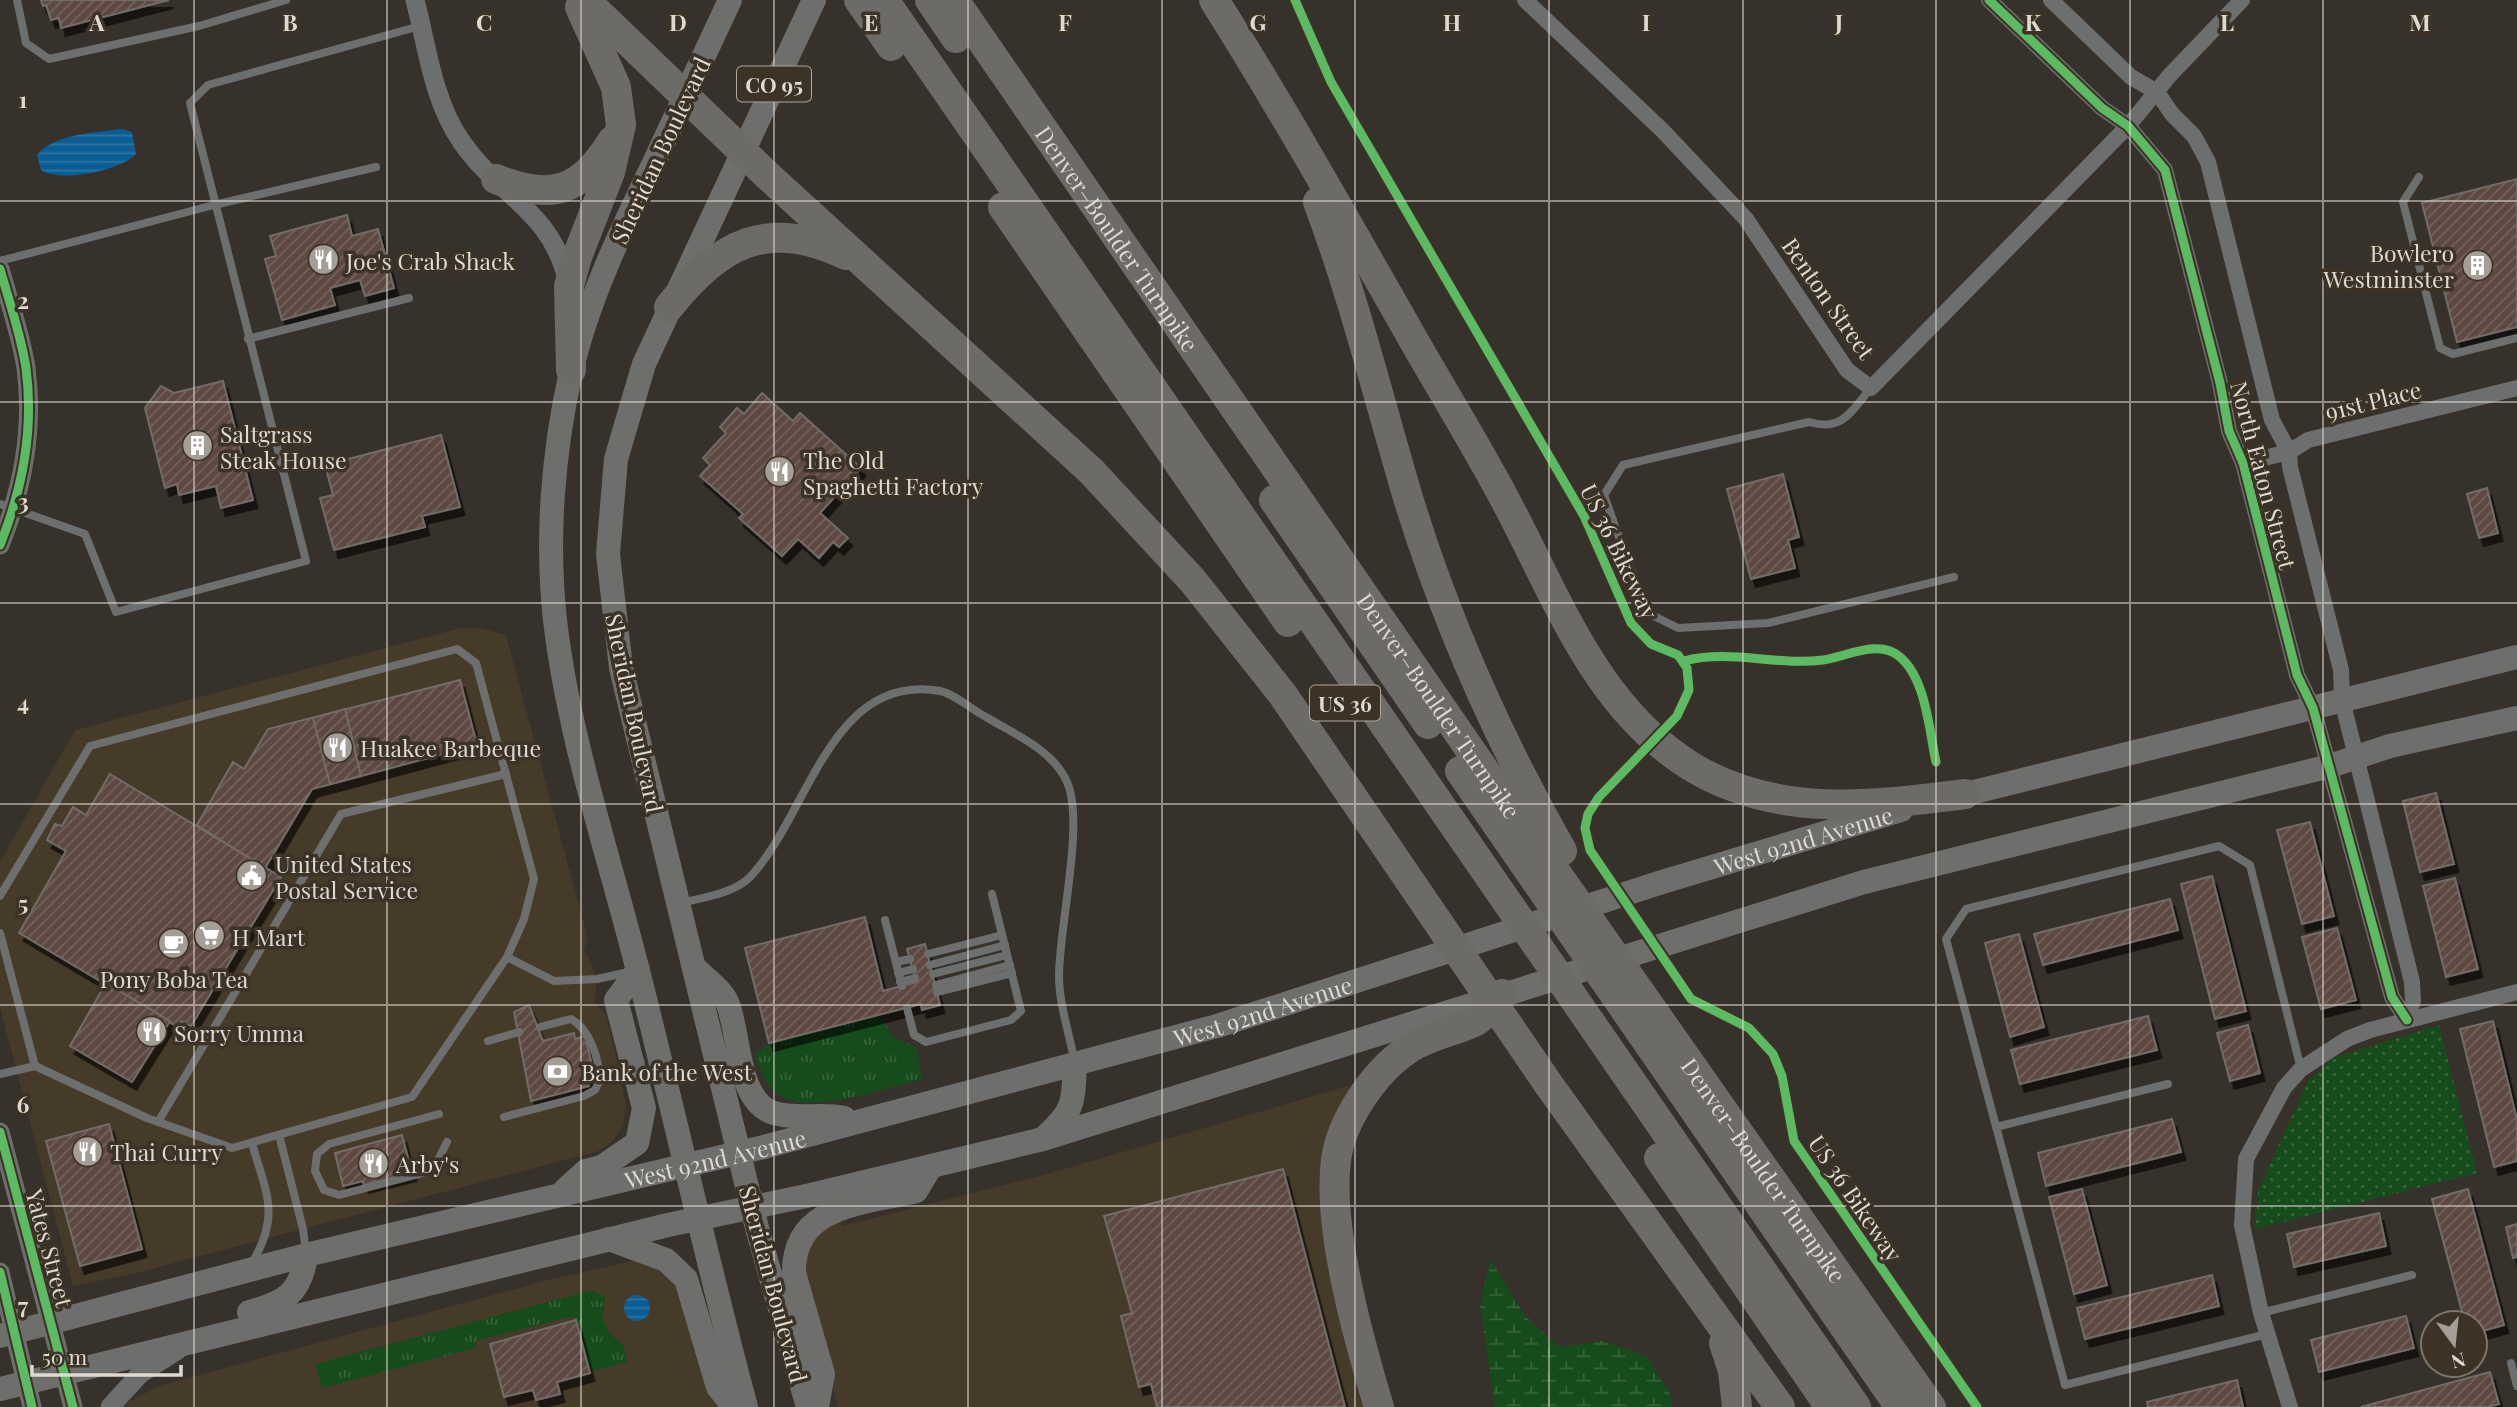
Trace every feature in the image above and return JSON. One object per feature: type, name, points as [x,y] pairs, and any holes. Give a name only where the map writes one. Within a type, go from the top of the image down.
[{"type":"highway","points":[[571,370],[569,286],[610,172],[621,125],[612,74],[577,0]]},
{"type":"highway","points":[[585,0],[657,71],[686,94],[743,152],[1091,471],[1147,529],[1224,618],[1340,775],[1542,1074],[1715,1320],[1780,1407]]},
{"type":"highway","name":"US 36","points":[[859,0],[1830,1407]]},
{"type":"highway","points":[[884,0],[1856,1407]]},
{"type":"highway","points":[[930,0],[1900,1407]]},
{"type":"highway","name":"Denver–Boulder Turnpike","points":[[954,0],[1489,777],[1931,1407]]},
{"type":"highway","points":[[1214,0],[1503,496],[1585,655],[1623,709],[1650,736],[1692,766],[1737,789],[1778,801],[1821,806],[1862,805],[1965,794]]},
{"type":"highway","points":[[1247,54],[1291,139],[1327,227],[1353,306],[1410,503],[1469,667],[1548,826],[1671,1035]]},
{"type":"highway","points":[[495,179],[531,191],[547,192],[567,187],[599,162],[621,125]]},
{"type":"highway","points":[[669,307],[691,280],[715,258],[756,240],[802,240],[862,262]]},
{"type":"highway","points":[[1379,1407],[1354,1318],[1343,1258],[1334,1180],[1336,1157],[1359,1105],[1385,1070],[1406,1050],[1433,1036],[1478,1020],[1502,994]]},
{"type":"highway","points":[[1715,1320],[1729,1356],[1737,1407]]},
{"type":"main road","name":"Sheridan Boulevard","points":[[730,0],[612,251],[571,370],[554,492],[552,540],[555,620],[579,749],[638,970],[697,1218],[746,1407]]},
{"type":"main road","name":"Sheridan Boulevard","points":[[808,1407],[738,1153],[696,969],[621,667],[608,554],[616,459],[644,364],[810,9]]},
{"type":"main road","name":"West 92nd Avenue","points":[[7,1335],[306,1255],[738,1153],[1217,1026],[1838,827],[2517,657]]},
{"type":"main road","points":[[0,1389],[30,1395],[64,1374],[609,1239],[1043,1139],[1502,994],[1926,865],[2330,766],[2390,746],[2517,718]]},
{"type":"main road","points":[[696,969],[727,1001],[749,1087],[771,1113],[794,1117],[829,1114],[862,1121]]},
{"type":"main road","points":[[560,1195],[586,1171],[602,1167],[637,1143],[644,1108],[617,1000],[638,970]]},
{"type":"main road","points":[[1043,1139],[1067,1117],[1072,1103],[1075,1064]]},
{"type":"main road","points":[[817,1407],[823,1374],[794,1273],[794,1258],[800,1237],[814,1223],[836,1210],[916,1191],[931,1166]]},
{"type":"main road","points":[[609,1239],[666,1260],[686,1279],[718,1387],[734,1407]]},
{"type":"main road","points":[[188,1343],[206,1324],[276,1305],[295,1290],[303,1275],[306,1255]]},
{"type":"street","points":[[415,0],[452,128],[475,160],[549,233],[565,266],[569,286]]},
{"type":"street","name":"Benton Street","points":[[1525,0],[1663,131],[1746,219],[1847,370],[1871,388],[2128,126],[2242,0]]},
{"type":"street","name":"North Eaton Street","points":[[1989,0],[2102,108],[2128,126],[2165,170],[2220,383],[2228,428],[2243,463],[2297,675],[2313,708],[2392,997],[2407,1020]]},
{"type":"street","name":"North Eaton Street","points":[[2051,0],[2132,77],[2157,92],[2172,114],[2194,136],[2208,162],[2272,420],[2289,452],[2290,467],[2341,670],[2342,700],[2412,982],[2413,1001],[2407,1020]]},
{"type":"street","points":[[0,269],[26,364],[30,402],[25,459],[7,507],[0,545]]},
{"type":"street","name":"91st Place","points":[[2243,463],[2289,452],[2308,440],[2517,388]]},
{"type":"street","points":[[2290,1407],[2261,1313],[2242,1225],[2246,1160],[2284,1088],[2301,1069],[2347,1039],[2407,1020],[2517,992]]},
{"type":"street","name":"Yates Street","points":[[0,1132],[73,1407]]},
{"type":"street","points":[[0,1272],[7,1335],[30,1395]]},
{"type":"street","points":[[110,1407],[139,1374],[188,1343]]},
{"type":"lane","points":[[17,0],[26,43],[49,59],[199,26],[286,0]]},
{"type":"lane","points":[[7,507],[85,534],[116,612],[306,561],[190,103],[208,85],[421,26]]},
{"type":"lane","points":[[0,261],[214,205],[376,167]]},
{"type":"lane","points":[[2419,177],[2403,202],[2440,348],[2453,354],[2517,338]]},
{"type":"lane","points":[[248,339],[409,298]]},
{"type":"lane","points":[[1871,388],[1836,425],[1827,427],[1809,422],[1623,465],[1604,495],[1630,568],[1652,615],[1678,628],[1768,623],[1954,577]]},
{"type":"lane","points":[[0,895],[90,746],[457,649],[476,663],[534,879],[524,919],[507,957],[412,1097],[232,1148],[158,1122],[35,1066],[0,1074]]},
{"type":"lane","points":[[678,904],[716,894],[748,879],[773,846],[846,722],[870,702],[901,691],[942,691],[1046,753],[1067,782],[1074,819],[1059,978],[1075,1064]]},
{"type":"lane","points":[[158,1122],[341,814],[506,774]]},
{"type":"lane","points":[[2267,1334],[2065,1385],[1946,939],[1966,909],[2219,846],[2250,865],[2301,1069]]},
{"type":"lane","points":[[907,1008],[914,1035],[926,1042],[1011,1020],[1021,1011],[992,894]]},
{"type":"lane","points":[[885,920],[900,980],[914,974]]},
{"type":"lane","points":[[0,933],[35,1066]]},
{"type":"lane","points":[[928,954],[1002,935]]},
{"type":"lane","points":[[1005,945],[932,969],[1007,955]]},
{"type":"lane","points":[[507,957],[554,981],[597,979],[638,970]]},
{"type":"lane","points":[[896,962],[910,959]]},
{"type":"lane","points":[[936,989],[1011,969]]},
{"type":"lane","points":[[504,1117],[584,1096],[594,1090],[599,1082],[588,1035],[579,1023],[571,1019],[540,1027]]},
{"type":"lane","points":[[488,1041],[519,1032]]},
{"type":"lane","points":[[1996,1127],[2168,1084]]},
{"type":"lane","points":[[439,1114],[329,1144],[317,1154],[317,1178],[324,1190],[339,1195],[420,1174],[433,1167],[447,1142]]},
{"type":"lane","points":[[279,1135],[303,1229],[306,1255]]},
{"type":"lane","points":[[247,1271],[266,1239],[270,1209],[252,1143]]},
{"type":"lane","points":[[2261,1313],[2412,1275]]},
{"type":"lane","points":[[2511,1363],[2517,1386]]},
{"type":"shaded area","points":[[461,628],[480,628],[506,635],[588,939],[583,951],[588,956],[597,979],[594,1003],[605,1013],[620,1072],[626,1108],[623,1126],[613,1141],[599,1151],[132,1274],[73,1286],[0,1007],[0,862],[75,730]]},
{"type":"shaded area","points":[[1351,1085],[1333,1123],[1366,1407],[838,1407],[805,1281],[808,1242],[839,1216],[842,1226],[1044,1175]]},
{"type":"shaded area","points":[[632,1261],[651,1262],[671,1272],[697,1333],[718,1407],[125,1407],[130,1401],[159,1386],[548,1280]]},
{"type":"green space","points":[[879,1015],[895,1038],[917,1048],[922,1079],[850,1098],[810,1102],[793,1101],[779,1095],[761,1071],[755,1054],[769,1043]]},
{"type":"green space","points":[[2439,1025],[2477,1173],[2255,1229],[2258,1190],[2308,1081],[2333,1058]]},
{"type":"green space","points":[[1490,1259],[1526,1317],[1560,1347],[1601,1341],[1647,1356],[1670,1394],[1672,1407],[1495,1407],[1480,1306]]},
{"type":"green space","points":[[592,1290],[605,1297],[603,1320],[610,1334],[623,1345],[627,1362],[590,1372],[574,1316],[475,1341],[476,1348],[322,1388],[315,1364]]},
{"type":"water","points":[[123,129],[132,132],[136,154],[128,160],[104,170],[76,175],[50,174],[41,170],[37,155],[54,142],[77,135]]},
{"type":"water","points":[[637,1295],[646,1299],[650,1308],[646,1317],[637,1321],[628,1317],[624,1308],[628,1299]]},
{"type":"building","points":[[41,0],[169,0],[61,28],[59,18],[51,20],[46,5],[43,6]]},
{"type":"building","name":"Bowlero Westminster","points":[[2517,179],[2517,327],[2457,342],[2422,203]]},
{"type":"building","points":[[347,215],[352,236],[378,229],[394,288],[365,296],[360,280],[330,288],[335,305],[282,320],[265,259],[276,256],[270,236]]},
{"type":"building","name":"Saltgrass Steak House","points":[[223,381],[253,500],[221,508],[216,486],[179,495],[177,484],[165,488],[145,408],[161,386],[174,393]]},
{"type":"building","name":"The Old Spaghetti Factory","points":[[762,393],[793,421],[800,413],[861,468],[820,513],[848,538],[839,547],[833,542],[819,558],[798,539],[782,556],[739,518],[743,514],[700,476],[710,465],[703,458],[726,433],[720,427],[737,408],[744,414]]},
{"type":"building","points":[[441,435],[460,507],[422,516],[425,527],[334,550],[320,498],[333,495],[325,465]]},
{"type":"building","points":[[1783,474],[1799,537],[1788,540],[1795,568],[1751,579],[1727,489]]},
{"type":"building","points":[[2487,488],[2498,533],[2479,538],[2467,494]]},
{"type":"building","points":[[460,680],[477,745],[312,789],[265,868],[197,825],[233,762],[244,769],[268,729]]},
{"type":"building","name":"Huakee Barbeque","points":[[345,709],[361,776],[330,784],[313,718]]},
{"type":"building","points":[[110,774],[281,877],[191,1026],[181,1021],[178,1027],[19,933],[66,851],[47,840],[55,824],[62,826],[73,807],[86,815]]},
{"type":"building","points":[[2436,793],[2454,864],[2420,872],[2403,801]]},
{"type":"building","points":[[2310,822],[2334,916],[2302,924],[2277,830]]},
{"type":"building","points":[[2212,876],[2246,1011],[2215,1019],[2181,884]]},
{"type":"building","points":[[2455,878],[2478,969],[2446,977],[2423,886]]},
{"type":"building","points":[[2170,899],[2178,930],[2043,965],[2034,934]]},
{"type":"building","points":[[865,917],[883,991],[916,982],[907,949],[925,944],[940,1005],[922,1010],[921,1004],[769,1043],[745,948]]},
{"type":"building","points":[[2337,928],[2356,1000],[2321,1009],[2302,937]]},
{"type":"building","points":[[2019,934],[2044,1027],[2010,1037],[1985,943]]},
{"type":"building","points":[[106,983],[170,1021],[132,1082],[70,1046]]},
{"type":"building","points":[[529,1005],[543,1041],[574,1033],[575,1039],[585,1036],[595,1078],[587,1080],[589,1086],[531,1101],[514,1012]]},
{"type":"building","points":[[2148,1016],[2157,1050],[2020,1084],[2011,1050]]},
{"type":"building","points":[[2493,1021],[2517,1120],[2517,1161],[2494,1167],[2460,1029]]},
{"type":"building","points":[[2248,1025],[2260,1073],[2230,1081],[2217,1033]]},
{"type":"building","points":[[2172,1119],[2181,1152],[2046,1186],[2038,1153]]},
{"type":"building","points":[[109,1124],[142,1249],[80,1266],[46,1141]]},
{"type":"building","name":"Arby's","points":[[402,1135],[412,1173],[364,1185],[363,1181],[343,1186],[335,1153]]},
{"type":"building","points":[[1283,1169],[1345,1407],[1157,1407],[1151,1384],[1139,1387],[1121,1316],[1132,1313],[1104,1216]]},
{"type":"building","points":[[2082,1189],[2107,1285],[2074,1294],[2049,1197]]},
{"type":"building","points":[[2468,1189],[2504,1325],[2489,1329],[2489,1309],[2461,1309],[2432,1199]]},
{"type":"building","points":[[2379,1213],[2386,1246],[2294,1267],[2287,1234]]},
{"type":"building","points":[[2517,1224],[2517,1257],[2513,1258],[2506,1227]]},
{"type":"building","points":[[2212,1275],[2219,1306],[2085,1339],[2077,1308]]},
{"type":"building","points":[[2406,1316],[2414,1348],[2319,1372],[2311,1340]]},
{"type":"building","points":[[576,1320],[590,1373],[557,1382],[560,1394],[536,1400],[533,1390],[504,1397],[490,1344]]},
{"type":"building","points":[[2489,1372],[2499,1404],[2488,1407],[2361,1407],[2464,1379],[2489,1379]]},
{"type":"building","points":[[2237,1380],[2243,1407],[2148,1407],[2147,1402]]},
{"type":"cycle path","name":"US 36 Bikeway","points":[[1295,0],[1331,82],[1584,516],[1631,623],[1651,644],[1678,655],[1687,668],[1689,690],[1677,716],[1599,797],[1588,814],[1585,828],[1590,850],[1691,999],[1749,1028],[1773,1054],[1782,1076],[1794,1141],[1977,1407]]},
{"type":"cycle path","points":[[1989,0],[2102,108],[2128,126],[2165,170],[2220,383],[2229,431],[2243,463],[2297,675],[2313,708],[2392,997],[2407,1020]]},
{"type":"cycle path","points":[[0,269],[24,356],[29,413],[25,458],[15,502],[0,545]]},
{"type":"cycle path","points":[[1684,661],[1718,657],[1806,661],[1823,660],[1862,650],[1882,649],[1892,652],[1900,657],[1916,678],[1936,762]]},
{"type":"cycle path","points":[[0,1132],[73,1407]]},
{"type":"cycle path","points":[[0,1272],[32,1407]]},
{"type":"place","name":"Joe's Crab Shack","points":[[323,260]]},
{"type":"place","name":"Bowlero Westminster","points":[[2477,265]]},
{"type":"place","name":"Saltgrass Steak House","points":[[197,446]]},
{"type":"place","name":"The Old Spaghetti Factory","points":[[780,472]]},
{"type":"place","name":"Huakee Barbeque","points":[[337,747]]},
{"type":"place","name":"United States Postal Service","points":[[252,876]]},
{"type":"place","name":"H Mart","points":[[209,936]]},
{"type":"place","name":"Pony Boba Tea","points":[[174,944]]},
{"type":"place","name":"Sorry Umma","points":[[151,1032]]},
{"type":"place","name":"Bank of the West","points":[[558,1071]]},
{"type":"place","name":"Thai Curry","points":[[87,1151]]},
{"type":"place","name":"Arby's","points":[[373,1163]]}]
